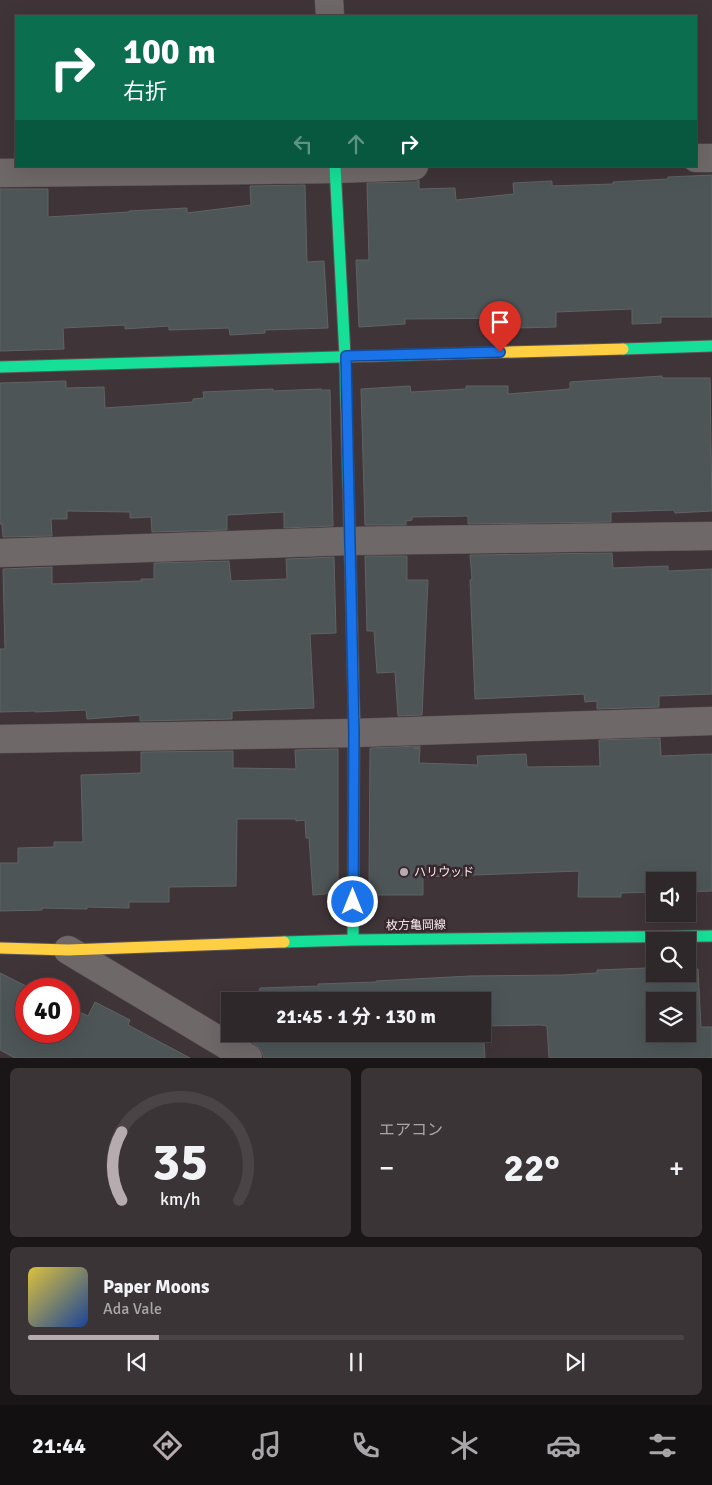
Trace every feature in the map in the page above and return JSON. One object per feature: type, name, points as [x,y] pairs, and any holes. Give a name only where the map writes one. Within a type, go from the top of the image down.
[{"type":"street","points":[[330,0],[330,15]]},
{"type":"street","points":[[697,158],[712,158]]},
{"type":"street","points":[[0,173],[335,167],[346,356],[354,733],[353,940]]},
{"type":"street","points":[[0,367],[712,346]]},
{"type":"street","points":[[0,553],[349,541],[712,536]]},
{"type":"street","points":[[0,739],[354,733],[712,721]]},
{"type":"street","name":"枚方亀岡線","points":[[0,948],[68,950],[353,940],[712,936]]},
{"type":"street","points":[[68,950],[248,1058]]},
{"type":"building","points":[[712,175],[712,317],[661,317],[661,323],[632,324],[632,309],[556,312],[556,327],[517,328],[516,318],[405,319],[405,324],[359,327],[356,260],[369,260],[367,183],[415,182],[419,180],[419,189],[455,188],[456,200],[514,194],[513,183],[552,181],[552,186],[613,184],[613,182],[668,179],[668,177]]},
{"type":"building","points":[[305,185],[307,262],[324,261],[328,328],[265,330],[265,333],[230,335],[229,328],[169,330],[169,326],[125,329],[125,325],[63,328],[64,349],[0,351],[0,189],[48,189],[48,217],[187,208],[187,213],[251,205],[250,186]]},
{"type":"building","points":[[662,376],[662,378],[710,378],[712,511],[675,513],[674,510],[611,512],[611,522],[468,524],[468,516],[412,517],[412,520],[406,521],[406,525],[365,525],[361,389],[410,386],[411,392],[466,389],[466,386],[508,386],[508,394],[570,389],[570,382]]},
{"type":"building","points":[[66,381],[66,388],[104,387],[105,408],[193,402],[193,399],[204,398],[203,392],[273,389],[273,391],[330,390],[333,526],[284,528],[284,512],[227,515],[227,530],[152,532],[151,517],[130,518],[130,512],[67,511],[67,519],[51,519],[52,536],[3,537],[2,524],[0,524],[0,383]]},
{"type":"building","points":[[612,553],[613,568],[668,566],[668,571],[712,569],[712,694],[659,696],[659,707],[597,709],[597,701],[585,702],[584,694],[475,699],[470,555]]},
{"type":"building","points":[[365,556],[407,556],[407,580],[428,580],[422,715],[398,716],[395,672],[377,673],[374,631],[367,631]]},
{"type":"building","points":[[334,557],[336,633],[310,634],[314,708],[232,711],[232,719],[140,721],[140,715],[87,719],[86,710],[0,712],[0,649],[5,649],[3,569],[52,567],[52,584],[141,581],[141,579],[154,579],[154,563],[229,561],[231,581],[287,579],[286,559]]},
{"type":"building","points":[[660,738],[661,756],[712,754],[712,891],[696,892],[696,872],[646,872],[646,892],[621,893],[621,897],[578,897],[579,871],[423,877],[423,895],[377,895],[377,890],[369,890],[370,748],[420,746],[420,748],[414,748],[420,749],[419,763],[478,765],[477,756],[526,754],[527,767],[600,766],[599,740]]},
{"type":"building","points":[[338,749],[338,893],[313,895],[309,838],[306,838],[305,820],[237,819],[236,886],[169,887],[169,902],[129,902],[129,908],[42,908],[42,910],[0,911],[0,863],[18,863],[18,848],[54,847],[54,842],[83,842],[81,775],[141,773],[141,752],[233,751],[233,768],[296,769],[295,750]]},
{"type":"building","points":[[646,968],[646,982],[696,982],[696,969],[698,969],[701,1027],[712,1027],[712,1058],[549,1058],[547,1026],[491,1026],[491,992],[259,992],[260,988],[319,986],[318,984],[470,976],[597,973],[597,970]]},
{"type":"building","points":[[0,973],[15,980],[15,1043],[80,1043],[80,1012],[88,1016],[95,1002],[130,1020],[128,1025],[190,1058],[15,1058],[0,1050]]},
{"type":"building","points":[[252,1042],[484,1042],[485,1058],[264,1058],[261,1050]]},
{"type":"traffic: fast","points":[[335,167],[345,356],[350,547]]},
{"type":"traffic: fast","points":[[623,349],[712,346]]},
{"type":"traffic: fast","points":[[0,367],[439,354]]},
{"type":"traffic: fast","points":[[353,940],[354,717]]},
{"type":"traffic: fast","points":[[284,942],[712,936]]},
{"type":"traffic: slow","points":[[439,354],[623,349]]},
{"type":"traffic: slow","points":[[350,547],[354,717]]},
{"type":"traffic: slow","points":[[0,948],[68,950],[284,942]]},
{"type":"place","name":"ハリウッド","points":[[404,872]]},
{"type":"route","points":[[353,902],[354,733],[346,356],[500,352]]}]
